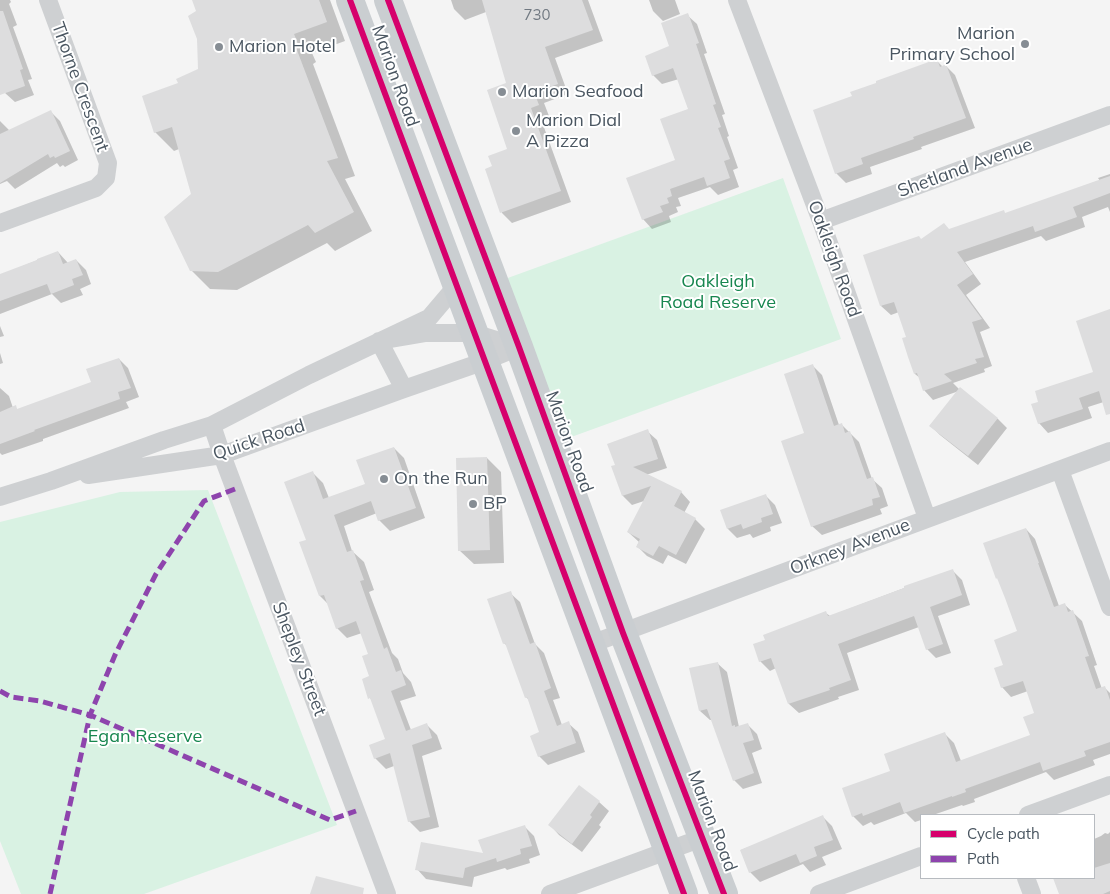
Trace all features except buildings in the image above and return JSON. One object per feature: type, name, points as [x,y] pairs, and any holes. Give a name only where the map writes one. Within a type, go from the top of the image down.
[{"type":"main road","name":"Marion Road","points":[[350,0],[684,894]]},
{"type":"main road","name":"Marion Road","points":[[388,0],[623,633],[724,894]]},
{"type":"street","name":"Thorne Crescent","points":[[0,223],[96,188],[106,178],[108,163],[48,0]]},
{"type":"street","name":"Oakleigh Road","points":[[737,0],[821,221],[926,518]]},
{"type":"street","name":"Shetland Avenue","points":[[821,221],[1110,114]]},
{"type":"street","name":"Quick Road","points":[[0,497],[212,425],[309,375],[429,318],[457,285]]},
{"type":"street","name":"Quick Road","points":[[379,341],[426,332],[474,333],[518,347]]},
{"type":"street","points":[[379,341],[404,389]]},
{"type":"street","name":"Quick Road","points":[[51,481],[222,455],[485,361],[518,347]]},
{"type":"street","name":"Shepley Street","points":[[212,425],[387,894]]},
{"type":"street","name":"Orkney Avenue","points":[[591,644],[1110,451]]},
{"type":"street","points":[[1060,470],[1110,607]]},
{"type":"street","points":[[1031,814],[1110,785]]},
{"type":"street","points":[[550,894],[702,838]]},
{"type":"street","points":[[819,894],[920,856]]},
{"type":"street","points":[[1026,879],[1032,894]]},
{"type":"green space","name":"Oakleigh Road Reserve","points":[[783,178],[841,339],[563,440],[505,279]]},
{"type":"green space","name":"Egan Reserve","points":[[208,490],[337,825],[144,894],[21,894],[0,841],[0,522],[120,492]]},
{"type":"marked path","points":[[50,894],[90,715],[115,655],[156,574],[204,501],[235,489]]},
{"type":"marked path","points":[[0,691],[11,697],[40,701],[90,715],[330,820],[356,811]]},
{"type":"cycle path","points":[[350,0],[684,894]]},
{"type":"cycle path","points":[[388,0],[519,347],[623,633],[724,894]]},
{"type":"place","name":"Marion Primary School","points":[[1025,44]]},
{"type":"place","name":"Marion Hotel","points":[[219,47]]},
{"type":"place","name":"Marion Seafood","points":[[502,92]]},
{"type":"place","name":"Marion Dial A Pizza","points":[[516,131]]},
{"type":"place","name":"On the Run","points":[[384,479]]},
{"type":"place","name":"BP","points":[[473,504]]}]
